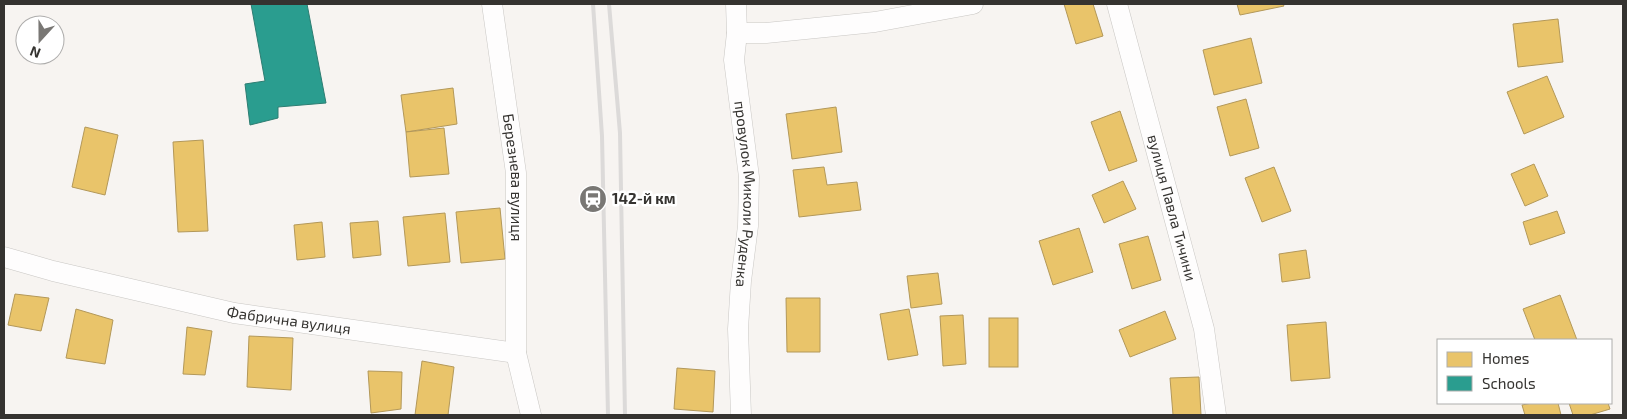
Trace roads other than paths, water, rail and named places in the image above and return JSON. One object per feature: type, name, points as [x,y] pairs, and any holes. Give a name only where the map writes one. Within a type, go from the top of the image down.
[{"type":"street","name":"Березнева вулиця","points":[[492,4],[516,173],[516,353]]},
{"type":"street","name":"провулок Миколи Руденка","points":[[736,4],[737,33],[734,60],[749,177],[748,226],[741,281],[738,329],[741,415]]},
{"type":"street","points":[[737,33],[766,33],[875,22],[973,4]]},
{"type":"street","name":"вулиця Павла Тичини","points":[[1117,4],[1204,329],[1216,415]]},
{"type":"street","name":"Фабрична вулиця","points":[[4,257],[53,271],[234,313],[516,353]]},
{"type":"street","points":[[516,353],[532,415]]},
{"type":"railway","points":[[593,4],[602,136],[608,415]]},
{"type":"railway","points":[[609,4],[620,133],[625,415]]},
{"type":"place","name":"142-й км","points":[[593,199]]}]
